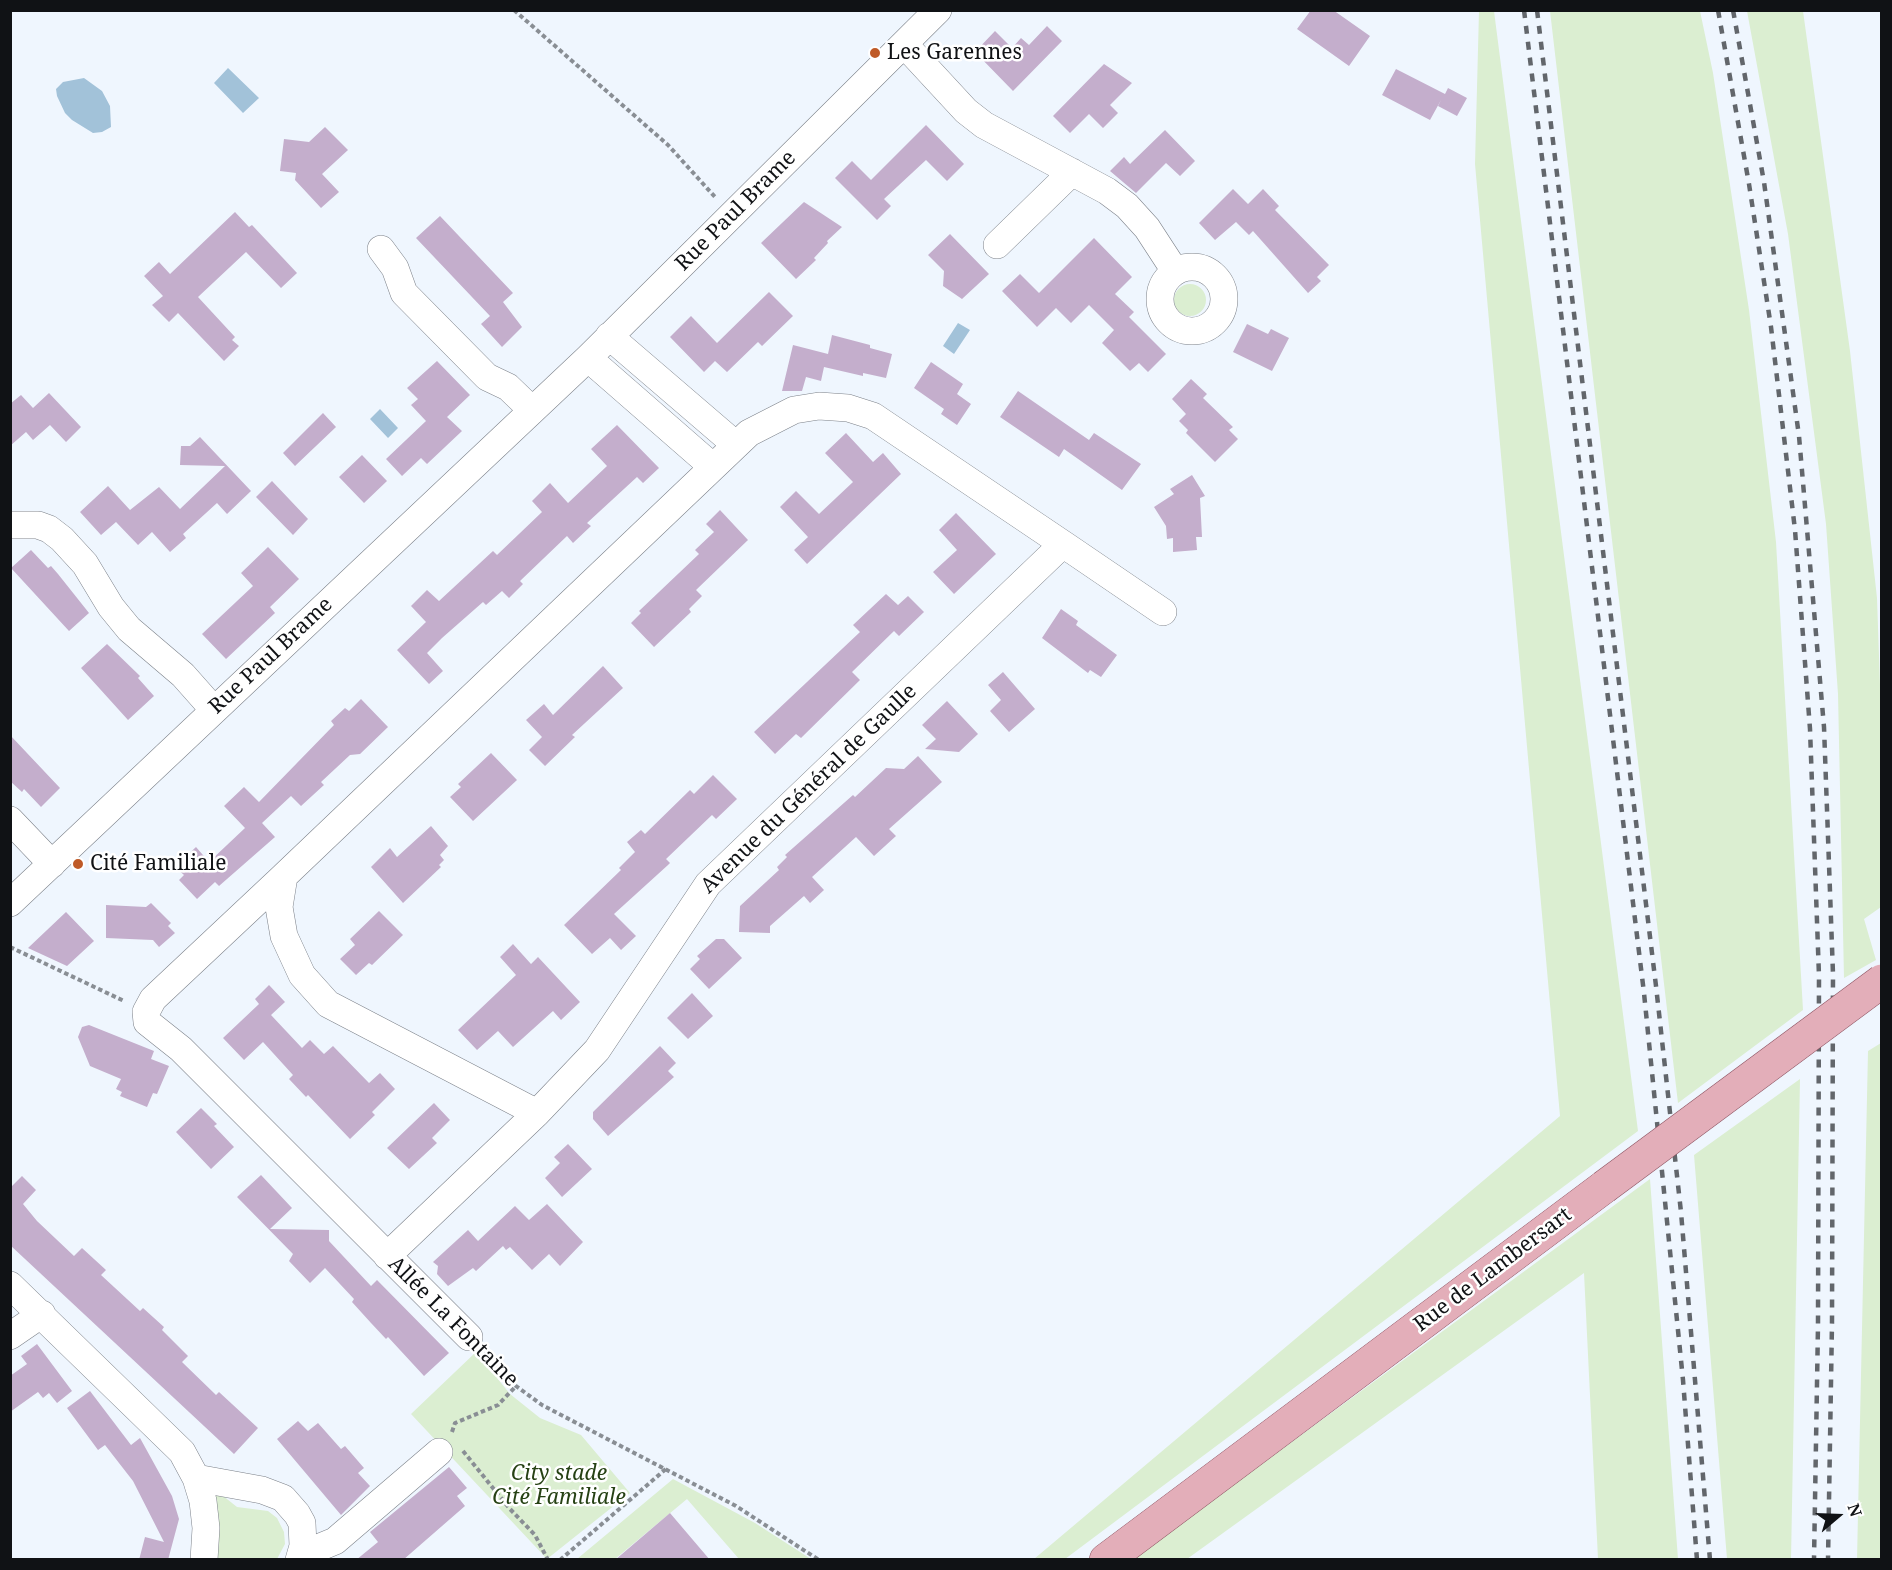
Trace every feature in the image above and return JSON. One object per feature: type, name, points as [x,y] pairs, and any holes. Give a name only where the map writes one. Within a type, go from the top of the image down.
[{"type":"main road","name":"Rue de Lambersart","points":[[1106,1560],[1881,981]]},
{"type":"street","name":"Rue Paul Brame","points":[[10,903],[588,358],[938,10]]},
{"type":"street","points":[[904,44],[973,117],[1107,191],[1127,206],[1152,235],[1175,271]]},
{"type":"street","points":[[997,245],[1072,172]]},
{"type":"street","points":[[381,249],[396,268],[404,293],[487,377],[508,387],[532,410]]},
{"type":"street","points":[[609,336],[736,445]]},
{"type":"street","points":[[588,358],[714,467]]},
{"type":"street","points":[[146,1012],[153,999],[736,445],[759,426],[794,410],[819,406],[861,411],[886,424],[1163,612]]},
{"type":"street","points":[[10,525],[38,525],[49,529],[62,539],[85,564],[111,607],[129,629],[183,675],[214,710]]},
{"type":"street","name":"Avenue du Général de Gaulle","points":[[387,1256],[537,1113],[597,1050],[708,884],[1063,544]]},
{"type":"street","points":[[10,820],[52,864]]},
{"type":"street","points":[[284,876],[279,907],[284,936],[302,975],[328,1004],[537,1113]]},
{"type":"street","name":"Allée La Fontaine","points":[[146,1012],[147,1023],[181,1049],[469,1337]]},
{"type":"street","points":[[10,1285],[182,1452],[195,1478],[205,1515],[204,1560]]},
{"type":"street","points":[[10,1336],[42,1314]]},
{"type":"street","points":[[300,1557],[335,1541],[450,1446]]},
{"type":"street","points":[[195,1478],[262,1490],[283,1498],[302,1523],[304,1534],[300,1557]]},
{"type":"path","points":[[514,10],[668,145],[732,216]]},
{"type":"path","points":[[10,947],[146,1012]]},
{"type":"path","name":"Allée La Fontaine","points":[[469,1337],[516,1386],[542,1405],[667,1468],[736,1506],[819,1560]]},
{"type":"path","points":[[516,1386],[498,1405],[454,1423],[450,1446],[536,1535],[548,1560]]},
{"type":"path","points":[[560,1560],[667,1468]]},
{"type":"green space","points":[[1479,11],[1494,11],[1638,1131],[1065,1559],[1034,1559],[1560,1116],[1475,164]]},
{"type":"green space","points":[[1550,11],[1700,11],[1713,73],[1749,310],[1776,542],[1803,1010],[1678,1103]]},
{"type":"green space","points":[[1747,11],[1803,11],[1850,351],[1877,598],[1882,743],[1881,907],[1864,919],[1876,960],[1844,978],[1838,694],[1826,524],[1788,234]]},
{"type":"green space","points":[[1190,284],[1201,289],[1206,300],[1201,311],[1190,316],[1179,311],[1174,300],[1179,289]]},
{"type":"green space","points":[[1881,1043],[1882,1559],[1857,1560],[1868,1051]]},
{"type":"green space","points":[[1800,1079],[1791,1559],[1727,1559],[1694,1155]]},
{"type":"green space","points":[[1650,1179],[1678,1559],[1598,1559],[1584,1273],[1187,1559],[1131,1560]]},
{"type":"green space","name":"City stade Cité Familiale","points":[[476,1352],[510,1394],[540,1418],[581,1435],[630,1493],[547,1559],[411,1414]]},
{"type":"green space","points":[[673,1479],[755,1523],[811,1559],[739,1559],[687,1499],[615,1559],[577,1559]]},
{"type":"green space","points":[[217,1491],[237,1507],[268,1511],[277,1518],[284,1532],[285,1544],[277,1559],[211,1559],[212,1493]]},
{"type":"water","points":[[228,68],[259,98],[243,113],[214,83]]},
{"type":"water","points":[[84,78],[102,91],[110,106],[111,127],[102,132],[93,133],[72,120],[65,113],[57,96],[56,89],[63,82]]},
{"type":"water","points":[[958,323],[970,330],[954,354],[943,346]]},
{"type":"water","points":[[380,409],[398,428],[388,438],[370,419]]},
{"type":"building","points":[[1311,10],[1333,10],[1370,36],[1349,66],[1297,29]]},
{"type":"building","points":[[1047,26],[1062,41],[1013,91],[975,52],[995,31],[1012,48],[1021,38],[1029,45]]},
{"type":"building","points":[[1104,64],[1132,83],[1110,105],[1118,113],[1103,128],[1089,114],[1070,133],[1053,116]]},
{"type":"building","points":[[1396,69],[1445,94],[1448,88],[1467,98],[1457,116],[1438,106],[1441,100],[1430,120],[1382,95]]},
{"type":"building","points":[[926,125],[964,164],[947,181],[926,160],[884,199],[891,206],[877,220],[835,178],[852,161],[871,180]]},
{"type":"building","points":[[325,127],[348,150],[322,174],[339,192],[321,208],[295,180],[296,173],[280,171],[284,139],[309,142]]},
{"type":"building","points":[[1165,130],[1195,161],[1180,176],[1166,163],[1136,193],[1110,171],[1124,157],[1130,164]]},
{"type":"building","points":[[1233,189],[1248,204],[1263,189],[1279,206],[1275,210],[1329,265],[1317,277],[1321,281],[1308,293],[1253,231],[1249,235],[1236,222],[1215,240],[1199,223]]},
{"type":"building","points":[[804,202],[842,227],[827,241],[828,243],[814,258],[816,260],[796,279],[761,243]]},
{"type":"building","points":[[235,212],[249,227],[252,225],[297,273],[281,288],[246,252],[198,297],[235,337],[232,340],[239,346],[224,361],[178,313],[169,322],[152,305],[163,296],[144,276],[159,262],[170,274]]},
{"type":"building","points":[[440,216],[513,293],[503,302],[522,327],[502,347],[481,324],[490,316],[416,238]]},
{"type":"building","points":[[950,234],[989,274],[962,299],[943,286],[944,271],[928,255]]},
{"type":"building","points":[[1094,238],[1132,277],[1115,294],[1134,312],[1129,317],[1166,354],[1148,372],[1139,363],[1130,371],[1102,343],[1114,330],[1089,305],[1071,323],[1056,308],[1037,327],[1002,291],[1020,274],[1039,293]]},
{"type":"building","points":[[769,292],[793,316],[762,346],[758,342],[727,372],[715,361],[704,372],[670,337],[691,316],[717,343]]},
{"type":"building","points":[[1247,324],[1268,334],[1271,329],[1289,338],[1272,371],[1233,352]]},
{"type":"building","points":[[832,335],[870,345],[870,348],[892,354],[886,378],[863,373],[863,376],[824,367],[821,381],[806,377],[802,391],[782,391],[793,345],[828,354]]},
{"type":"building","points":[[437,361],[470,395],[447,417],[462,431],[427,464],[421,458],[402,476],[386,459],[426,421],[411,405],[418,399],[407,388]]},
{"type":"building","points":[[931,362],[963,384],[957,394],[971,404],[957,425],[941,414],[944,409],[914,388]]},
{"type":"building","points":[[1191,379],[1207,394],[1203,398],[1233,427],[1229,430],[1238,439],[1215,462],[1186,433],[1188,430],[1179,421],[1186,414],[1172,399]]},
{"type":"building","points":[[1018,391],[1089,440],[1094,433],[1141,464],[1122,490],[1064,449],[1059,457],[1000,417]]},
{"type":"building","points":[[49,393],[81,427],[66,442],[50,425],[33,440],[26,432],[10,446],[10,404],[21,395],[33,408]]},
{"type":"building","points":[[323,413],[336,427],[295,466],[283,453]]},
{"type":"building","points":[[617,425],[659,468],[643,483],[637,477],[587,523],[591,526],[573,543],[567,536],[520,581],[523,584],[509,598],[502,591],[486,605],[483,602],[442,638],[427,653],[443,671],[429,684],[397,650],[426,622],[411,606],[427,590],[439,601],[493,551],[497,555],[542,512],[532,501],[550,483],[568,503],[607,466],[591,449]]},
{"type":"building","points":[[846,433],[873,462],[883,453],[901,474],[807,564],[794,550],[808,537],[780,507],[796,491],[819,514],[853,482],[825,453]]},
{"type":"building","points":[[200,437],[251,491],[227,514],[217,503],[183,534],[186,538],[170,552],[152,532],[138,545],[116,522],[101,535],[80,512],[108,486],[130,510],[159,487],[180,509],[225,466],[180,465],[181,446],[190,446]]},
{"type":"building","points":[[362,455],[387,481],[364,503],[339,477]]},
{"type":"building","points":[[1192,475],[1205,496],[1200,498],[1202,537],[1196,537],[1197,550],[1173,552],[1173,538],[1167,539],[1166,526],[1154,507],[1174,494],[1170,489]]},
{"type":"building","points":[[272,481],[308,519],[293,535],[256,497]]},
{"type":"building","points":[[720,510],[748,540],[696,590],[702,596],[689,609],[691,612],[654,647],[631,623],[641,613],[639,611],[699,554],[695,550],[714,532],[706,524]]},
{"type":"building","points":[[956,513],[996,554],[954,594],[933,572],[957,550],[939,530]]},
{"type":"building","points":[[268,547],[299,579],[270,607],[275,613],[226,659],[202,634],[253,586],[241,573]]},
{"type":"building","points":[[31,550],[48,568],[51,566],[89,613],[69,631],[11,568]]},
{"type":"building","points":[[886,594],[898,605],[908,596],[924,612],[899,636],[894,631],[852,672],[860,680],[801,738],[796,734],[775,754],[754,732],[860,632],[853,625]]},
{"type":"building","points":[[1061,609],[1078,621],[1076,625],[1117,655],[1101,677],[1090,670],[1088,673],[1042,638]]},
{"type":"building","points":[[107,644],[140,676],[138,678],[154,696],[128,720],[81,668]]},
{"type":"building","points":[[603,666],[623,688],[572,735],[575,737],[545,766],[529,750],[542,737],[526,720],[544,704],[553,715]]},
{"type":"building","points":[[1003,672],[1035,709],[1009,732],[990,711],[1001,700],[988,685]]},
{"type":"building","points":[[361,699],[388,727],[360,754],[350,755],[321,782],[324,785],[301,806],[291,796],[262,823],[275,837],[219,886],[215,882],[197,899],[179,880],[184,875],[175,867],[196,847],[209,862],[245,828],[224,806],[244,787],[259,802],[334,725],[331,721],[345,708],[349,711]]},
{"type":"building","points":[[947,701],[978,734],[959,752],[925,749],[936,739],[922,725]]},
{"type":"building","points":[[10,735],[60,788],[41,807],[24,789],[22,792],[10,781]]},
{"type":"building","points":[[491,753],[517,780],[473,821],[450,797],[461,787],[458,784]]},
{"type":"building","points":[[918,756],[942,782],[889,829],[896,836],[874,856],[856,837],[812,877],[824,890],[810,903],[804,896],[770,926],[770,933],[739,932],[740,906],[779,870],[777,867],[787,857],[785,855],[886,768],[904,769]]},
{"type":"building","points":[[713,775],[737,799],[716,819],[712,815],[666,859],[670,863],[614,914],[636,936],[621,950],[610,938],[592,954],[564,925],[621,870],[619,868],[635,852],[627,842],[641,830],[645,834],[690,790],[694,794]]},
{"type":"building","points":[[431,826],[448,846],[440,855],[444,860],[439,865],[441,867],[403,903],[371,867],[390,848],[397,857]]},
{"type":"building","points":[[151,903],[171,923],[168,926],[175,933],[159,947],[153,940],[106,938],[106,905],[146,907]]},
{"type":"building","points":[[379,911],[403,935],[372,965],[369,963],[356,975],[340,959],[355,945],[350,939]]},
{"type":"building","points":[[66,912],[94,941],[67,966],[28,948]]},
{"type":"building","points":[[716,939],[724,939],[742,958],[709,989],[690,969],[700,959],[697,956]]},
{"type":"building","points":[[513,944],[531,964],[538,957],[580,1002],[561,1020],[553,1011],[513,1047],[498,1031],[477,1050],[458,1030],[516,975],[500,957]]},
{"type":"building","points":[[269,985],[285,1002],[271,1015],[302,1048],[310,1040],[324,1054],[333,1046],[369,1083],[380,1073],[395,1089],[372,1112],[375,1115],[350,1139],[308,1095],[306,1097],[289,1079],[293,1075],[263,1042],[244,1060],[223,1038],[259,1004],[255,999]]},
{"type":"building","points":[[692,993],[713,1016],[688,1039],[667,1018]]},
{"type":"building","points":[[89,1025],[154,1051],[151,1059],[169,1066],[157,1094],[153,1093],[147,1107],[120,1096],[122,1092],[116,1089],[121,1079],[90,1066],[78,1037],[82,1027]]},
{"type":"building","points":[[660,1046],[676,1063],[668,1071],[674,1077],[608,1136],[593,1119],[593,1112]]},
{"type":"building","points":[[434,1103],[450,1120],[432,1138],[437,1143],[409,1169],[387,1148]]},
{"type":"building","points":[[201,1108],[217,1124],[214,1126],[234,1147],[211,1169],[176,1132]]},
{"type":"building","points":[[568,1144],[592,1169],[562,1197],[545,1178],[560,1163],[554,1157]]},
{"type":"building","points":[[261,1175],[292,1208],[270,1229],[329,1230],[329,1241],[371,1286],[377,1280],[449,1353],[424,1376],[388,1337],[386,1339],[371,1323],[352,1302],[354,1299],[325,1268],[310,1283],[289,1261],[293,1254],[237,1197]]},
{"type":"building","points":[[22,1176],[36,1190],[23,1204],[37,1221],[74,1256],[82,1248],[106,1270],[101,1275],[140,1311],[143,1308],[164,1327],[162,1330],[188,1356],[182,1362],[216,1395],[219,1392],[258,1428],[234,1454],[10,1245],[10,1188]]},
{"type":"building","points":[[547,1204],[583,1242],[560,1266],[549,1254],[532,1270],[510,1247],[506,1250],[503,1246],[476,1271],[473,1268],[448,1286],[437,1274],[438,1266],[433,1262],[468,1230],[478,1241],[515,1206],[529,1220]]},
{"type":"building","points":[[37,1344],[72,1391],[57,1403],[49,1393],[43,1398],[38,1392],[10,1412],[10,1376],[27,1364],[21,1356]]},
{"type":"building","points":[[90,1391],[131,1445],[140,1438],[172,1496],[179,1519],[168,1560],[139,1560],[145,1537],[164,1542],[133,1481],[105,1445],[98,1450],[67,1408]]},
{"type":"building","points":[[298,1421],[308,1431],[318,1423],[341,1449],[345,1446],[364,1468],[358,1473],[370,1486],[341,1515],[277,1439]]},
{"type":"building","points":[[449,1467],[467,1488],[457,1496],[465,1506],[403,1560],[356,1560],[378,1542],[370,1532]]},
{"type":"building","points":[[670,1513],[710,1560],[615,1560]]},
{"type":"railway","points":[[1524,10],[1644,993],[1683,1380],[1697,1560]]},
{"type":"railway","points":[[1537,10],[1656,986],[1681,1212],[1710,1560]]},
{"type":"railway","points":[[1718,10],[1749,184],[1771,327],[1795,530],[1810,729],[1819,976],[1818,1325],[1814,1560]]},
{"type":"railway","points":[[1733,10],[1764,182],[1799,436],[1824,727],[1833,974],[1832,1323],[1828,1560]]},
{"type":"place","name":"Les Garennes","points":[[875,53]]},
{"type":"place","name":"Cité Familiale","points":[[78,864]]}]
